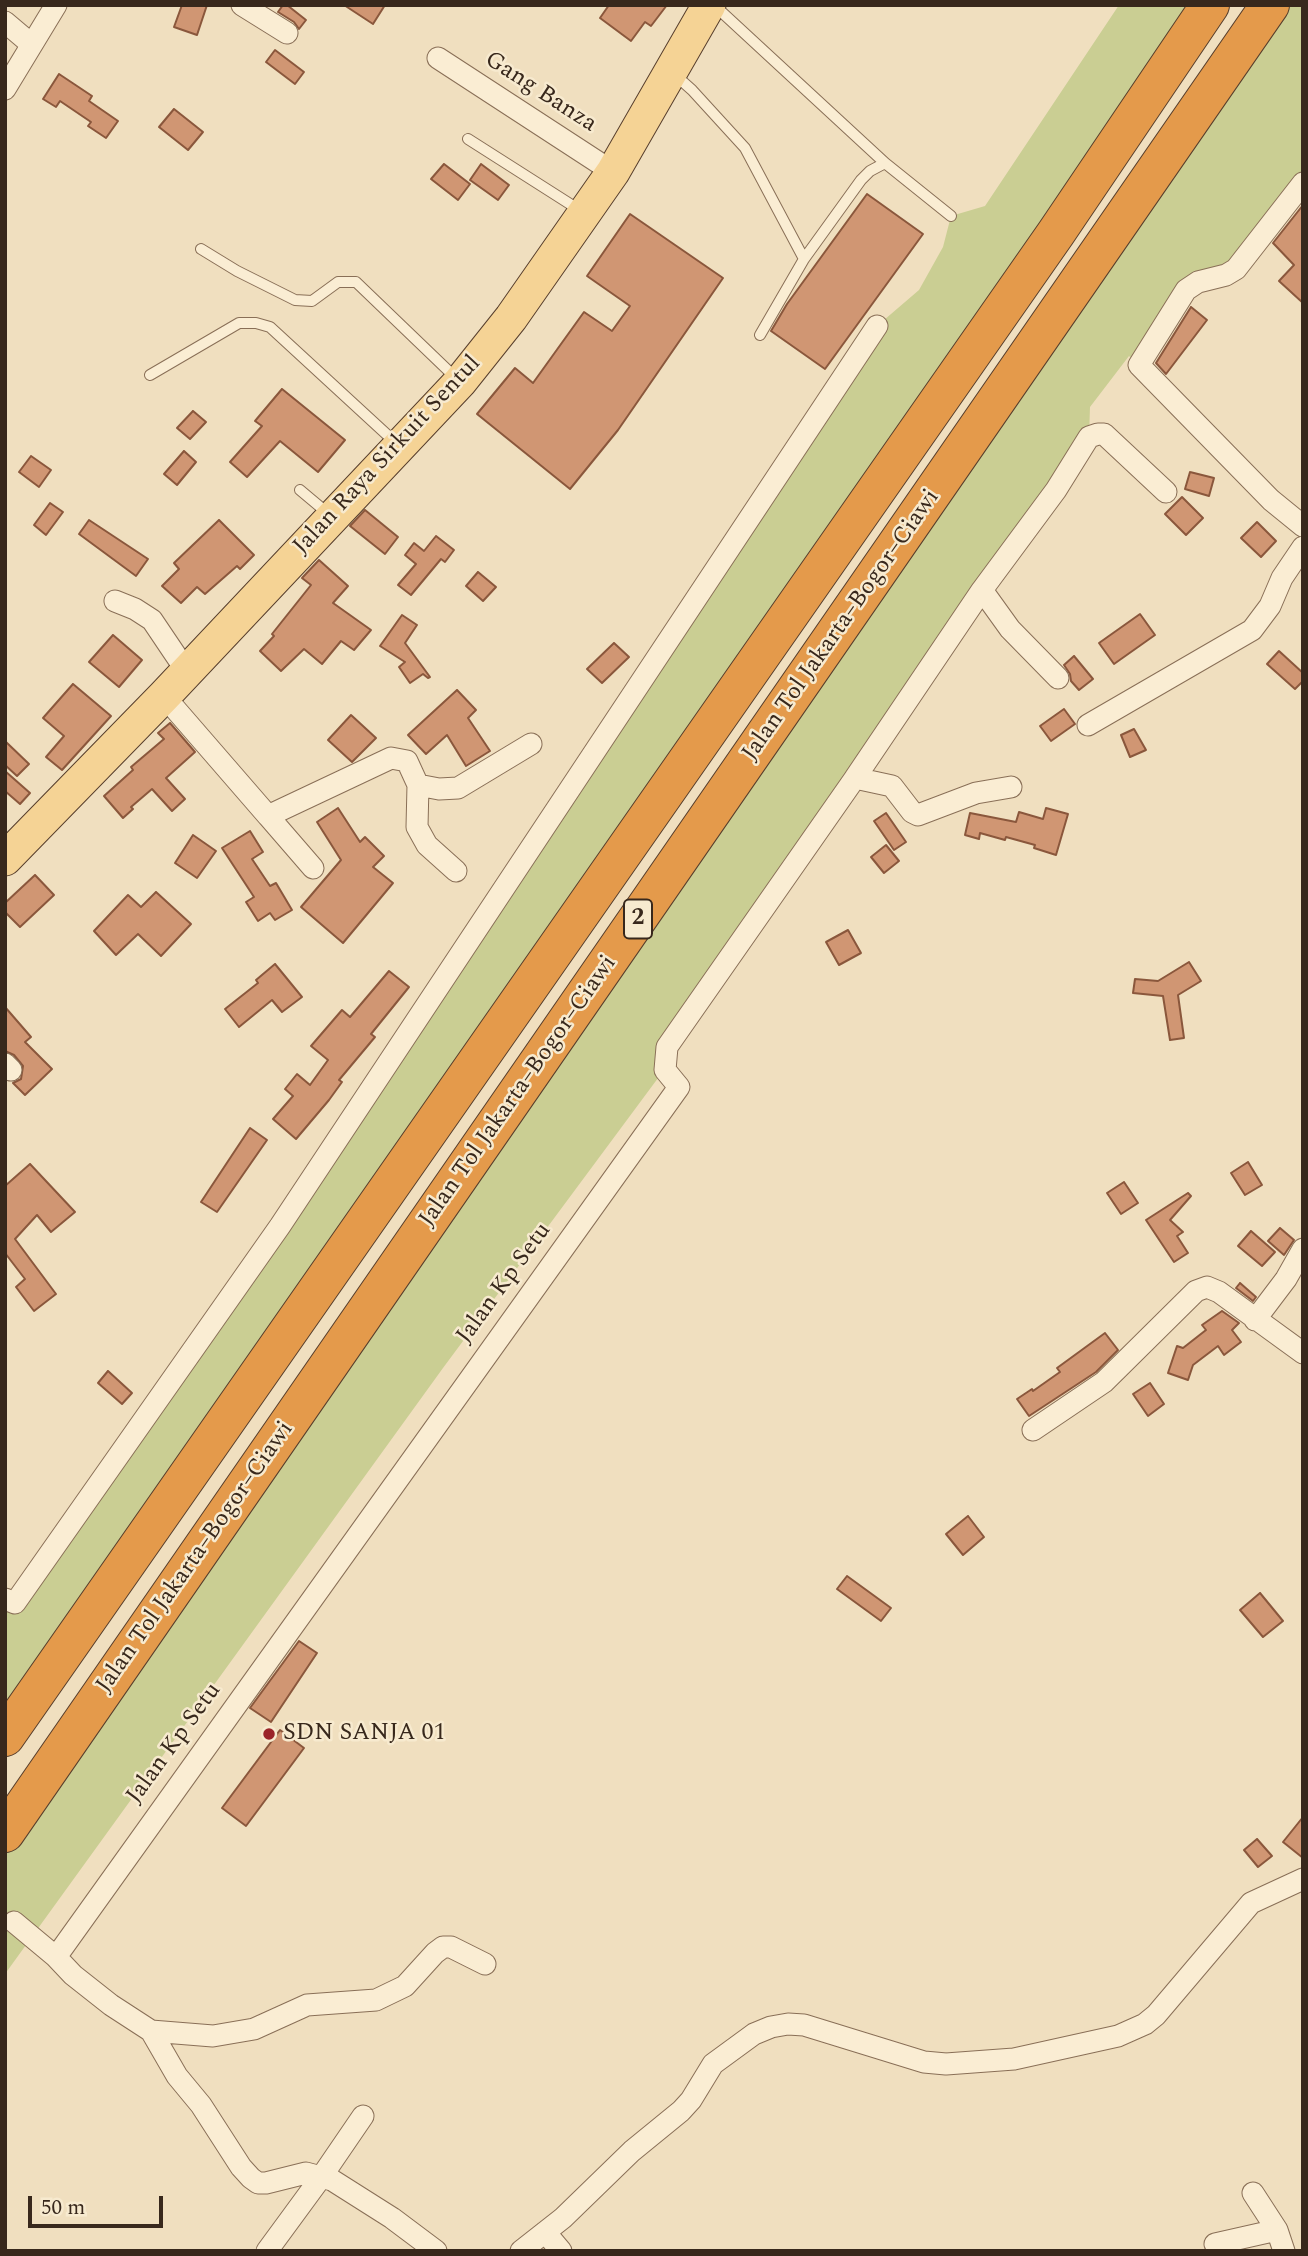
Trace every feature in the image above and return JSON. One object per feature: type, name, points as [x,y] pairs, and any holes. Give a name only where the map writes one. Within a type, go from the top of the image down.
[{"type":"highway","name":"Jalan Tol Jakarta–Bogor–Ciawi","points":[[5,1737],[1056,233],[1210,5]]},
{"type":"highway","name":"Jalan Tol Jakarta–Bogor–Ciawi","points":[[5,1833],[1270,5]]},
{"type":"main road","name":"Jalan Raya Sirkuit Sentul","points":[[5,859],[187,672],[460,382],[511,318],[613,172],[705,7]]},
{"type":"street","points":[[5,89],[56,5]]},
{"type":"street","points":[[242,5],[287,33]]},
{"type":"street","points":[[5,22],[31,44]]},
{"type":"street","name":"Gang Banza","points":[[438,58],[613,172]]},
{"type":"street","points":[[1303,183],[1236,269],[1226,275],[1198,282],[1186,290],[1139,365],[1271,500],[1303,526]]},
{"type":"street","points":[[5,1600],[15,1603],[280,1226],[877,326]]},
{"type":"street","points":[[1011,787],[976,793],[918,815],[912,812],[892,786],[855,778],[982,590],[1056,489],[1089,437],[1104,434],[1166,492]]},
{"type":"street","points":[[1088,724],[1252,631],[1270,606],[1282,578],[1303,547]]},
{"type":"street","points":[[982,590],[1010,629],[1058,678]]},
{"type":"street","points":[[115,601],[152,620],[187,672]]},
{"type":"street","points":[[164,696],[313,869]]},
{"type":"street","points":[[418,785],[439,789],[458,788],[531,744]]},
{"type":"street","points":[[268,816],[391,758],[407,761],[418,785],[417,827],[427,845],[456,871]]},
{"type":"street","name":"Jalan Kp Setu","points":[[57,1957],[679,1087],[665,1070],[667,1047],[855,778]]},
{"type":"street","points":[[1255,1320],[1286,1279],[1303,1249]]},
{"type":"street","points":[[1033,1430],[1104,1382],[1196,1291],[1207,1287],[1219,1292],[1303,1353]]},
{"type":"street","points":[[521,2251],[563,2218],[632,2151],[681,2111],[713,2064],[754,2034],[771,2027],[804,2025],[923,2062],[946,2064],[1014,2059],[1118,2036],[1145,2024],[1156,2015],[1251,1903],[1303,1879]]},
{"type":"street","points":[[14,1922],[57,1957],[73,1975],[151,2031],[177,2076],[201,2105],[251,2178],[258,2183],[266,2183],[306,2173],[322,2176],[362,2198],[436,2251]]},
{"type":"street","points":[[151,2031],[213,2036],[254,2029],[307,2005],[376,2000],[405,1986],[443,1947],[451,1947],[485,1964]]},
{"type":"street","points":[[267,2251],[363,2116]]},
{"type":"street","points":[[1253,2193],[1277,2230],[1284,2251]]},
{"type":"street","points":[[1215,2244],[1277,2230]]},
{"type":"street","points":[[545,2232],[561,2251]]},
{"type":"lane","points":[[705,7],[885,163],[951,216]]},
{"type":"lane","points":[[671,72],[692,90],[745,148],[804,259]]},
{"type":"lane","points":[[468,139],[585,214]]},
{"type":"lane","points":[[760,335],[804,259],[862,180],[870,171],[885,163]]},
{"type":"lane","points":[[201,249],[237,271],[295,300],[312,301],[338,282],[356,282],[460,382]]},
{"type":"lane","points":[[150,375],[239,323],[256,323],[270,327],[400,447]]},
{"type":"lane","points":[[300,489],[333,517]]},
{"type":"green space","points":[[1119,5],[1210,5],[5,1737],[5,1599],[15,1603],[877,326],[919,290],[943,247],[951,216],[985,206]]},
{"type":"green space","points":[[1270,5],[1303,5],[1303,168],[1274,214],[1236,269],[1198,282],[1139,365],[1129,356],[1090,407],[1089,437],[982,590],[664,1070],[443,1368],[5,1974],[5,1833]]},
{"type":"building","points":[[182,5],[207,5],[197,35],[174,27]]},
{"type":"building","points":[[283,5],[287,5],[306,20],[299,29],[294,22],[278,12]]},
{"type":"building","points":[[344,5],[385,5],[373,24]]},
{"type":"building","points":[[609,5],[667,5],[651,26],[645,22],[631,41],[600,18]]},
{"type":"building","points":[[275,50],[304,72],[295,84],[266,62]]},
{"type":"building","points":[[59,74],[92,96],[89,101],[118,121],[106,138],[88,126],[91,122],[60,101],[56,107],[43,99]]},
{"type":"building","points":[[174,109],[203,132],[188,150],[159,127]]},
{"type":"building","points":[[444,164],[470,184],[458,200],[431,179]]},
{"type":"building","points":[[481,164],[509,185],[498,200],[470,180]]},
{"type":"building","points":[[867,194],[923,234],[825,369],[771,331],[787,304]]},
{"type":"building","points":[[1303,205],[1303,303],[1279,281],[1294,265],[1273,243]]},
{"type":"building","points":[[630,214],[723,278],[618,430],[570,489],[477,414],[515,368],[533,383],[584,312],[612,331],[630,306],[587,276]]},
{"type":"building","points":[[1191,307],[1207,320],[1166,374],[1156,363]]},
{"type":"building","points":[[282,389],[345,440],[318,472],[280,441],[247,477],[230,462],[262,426],[255,421]]},
{"type":"building","points":[[193,411],[206,422],[190,439],[177,428]]},
{"type":"building","points":[[184,451],[196,462],[177,485],[164,474]]},
{"type":"building","points":[[31,456],[51,470],[39,487],[19,472]]},
{"type":"building","points":[[1190,472],[1214,478],[1209,496],[1185,489]]},
{"type":"building","points":[[1182,497],[1203,518],[1186,535],[1165,514]]},
{"type":"building","points":[[50,503],[63,512],[46,535],[34,525]]},
{"type":"building","points":[[365,510],[398,537],[385,554],[350,526]]},
{"type":"building","points":[[89,520],[148,559],[136,576],[79,534]]},
{"type":"building","points":[[219,520],[254,555],[240,569],[237,566],[205,594],[197,587],[181,603],[162,586],[179,569],[174,563]]},
{"type":"building","points":[[1257,522],[1276,541],[1261,557],[1241,538]]},
{"type":"building","points":[[436,536],[454,550],[445,562],[441,559],[411,595],[398,585],[416,564],[405,555],[414,543],[424,551]]},
{"type":"building","points":[[319,560],[348,586],[333,603],[371,630],[354,650],[341,641],[322,664],[304,649],[281,671],[260,651],[311,585],[302,578]]},
{"type":"building","points":[[478,572],[496,587],[483,601],[466,586]]},
{"type":"building","points":[[1140,614],[1155,635],[1114,664],[1099,643]]},
{"type":"building","points":[[402,615],[417,625],[405,643],[430,677],[423,674],[410,683],[399,667],[405,662],[380,646]]},
{"type":"building","points":[[113,635],[142,660],[119,687],[89,662]]},
{"type":"building","points":[[614,643],[629,657],[602,683],[587,669]]},
{"type":"building","points":[[1279,651],[1303,673],[1303,681],[1295,689],[1267,664]]},
{"type":"building","points":[[1074,656],[1093,679],[1079,690],[1071,681],[1064,665]]},
{"type":"building","points":[[73,684],[111,716],[62,770],[46,757],[64,736],[43,718]]},
{"type":"building","points":[[457,690],[476,710],[468,718],[490,751],[466,766],[447,735],[426,754],[408,735]]},
{"type":"building","points":[[1064,709],[1075,724],[1051,741],[1040,726]]},
{"type":"building","points":[[351,715],[376,738],[352,762],[328,740]]},
{"type":"building","points":[[170,723],[195,752],[166,778],[185,799],[172,811],[152,789],[131,807],[133,809],[123,818],[104,796],[133,770],[131,767],[164,739],[158,733]]},
{"type":"building","points":[[1134,729],[1146,750],[1130,757],[1121,735]]},
{"type":"building","points":[[5,741],[29,764],[17,776],[5,765]]},
{"type":"building","points":[[5,771],[30,793],[20,804],[5,791]]},
{"type":"building","points":[[338,808],[360,842],[365,837],[384,856],[373,867],[393,883],[343,943],[301,907],[341,860],[317,822]]},
{"type":"building","points":[[1046,808],[1068,814],[1056,855],[1034,848],[1035,845],[1006,837],[1005,840],[980,833],[979,839],[965,835],[970,813],[1016,822],[1019,812],[1043,819]]},
{"type":"building","points":[[886,813],[906,842],[894,850],[874,821]]},
{"type":"building","points":[[250,831],[263,852],[252,859],[270,886],[276,883],[292,910],[275,920],[270,913],[258,921],[246,902],[254,897],[222,848]]},
{"type":"building","points":[[193,835],[216,851],[197,878],[175,863]]},
{"type":"building","points":[[886,845],[899,861],[884,873],[871,857]]},
{"type":"building","points":[[35,875],[54,895],[20,927],[5,912],[5,903]]},
{"type":"building","points":[[156,892],[191,924],[161,956],[138,934],[116,955],[94,931],[128,895],[141,907]]},
{"type":"building","points":[[848,930],[861,953],[839,965],[826,942]]},
{"type":"building","points":[[1189,962],[1201,981],[1178,995],[1184,1038],[1170,1040],[1163,996],[1133,993],[1135,979],[1158,981]]},
{"type":"building","points":[[275,964],[302,997],[282,1012],[272,1000],[239,1027],[225,1009],[258,983],[256,980]]},
{"type":"building","points":[[389,971],[409,987],[371,1034],[375,1037],[339,1080],[342,1082],[329,1100],[296,1139],[273,1119],[293,1096],[285,1089],[297,1074],[310,1085],[328,1060],[311,1046],[342,1010],[350,1017]]},
{"type":"building","points":[[5,1007],[31,1037],[25,1042],[52,1069],[25,1095],[13,1083],[21,1079],[23,1066],[14,1055],[5,1051]]},
{"type":"building","points":[[250,1128],[267,1140],[217,1212],[201,1202]]},
{"type":"building","points":[[1248,1162],[1262,1185],[1245,1195],[1231,1173]]},
{"type":"building","points":[[30,1164],[75,1212],[51,1232],[37,1215],[15,1239],[56,1294],[34,1311],[16,1287],[25,1279],[5,1253],[5,1186]]},
{"type":"building","points":[[1124,1182],[1138,1203],[1121,1214],[1107,1193]]},
{"type":"building","points":[[1188,1193],[1191,1196],[1170,1220],[1183,1232],[1177,1236],[1188,1253],[1174,1262],[1146,1220]]},
{"type":"building","points":[[1280,1228],[1294,1240],[1284,1255],[1268,1241]]},
{"type":"building","points":[[1251,1231],[1275,1252],[1262,1266],[1238,1246]]},
{"type":"building","points":[[1240,1283],[1256,1297],[1253,1301],[1236,1288]]},
{"type":"building","points":[[1222,1311],[1239,1323],[1232,1330],[1241,1342],[1224,1355],[1218,1346],[1193,1365],[1188,1380],[1168,1373],[1177,1346],[1183,1348],[1206,1330],[1202,1325]]},
{"type":"building","points":[[1105,1333],[1118,1350],[1096,1372],[1029,1416],[1017,1399],[1060,1372],[1057,1368]]},
{"type":"building","points":[[108,1371],[132,1393],[122,1404],[98,1383]]},
{"type":"building","points":[[1150,1383],[1164,1404],[1148,1416],[1133,1394]]},
{"type":"building","points":[[968,1516],[984,1537],[963,1555],[946,1534]]},
{"type":"building","points":[[847,1576],[891,1608],[881,1621],[837,1589]]},
{"type":"building","points":[[1260,1593],[1283,1621],[1263,1637],[1240,1610]]},
{"type":"building","points":[[299,1641],[317,1653],[271,1722],[250,1708]]},
{"type":"building","points":[[280,1730],[304,1748],[246,1826],[222,1808]]},
{"type":"building","points":[[1303,1817],[1303,1858],[1283,1842]]},
{"type":"building","points":[[1257,1839],[1272,1856],[1258,1867],[1244,1850]]},
{"type":"place","name":"SDN SANJA 01","points":[[269,1734]]}]
